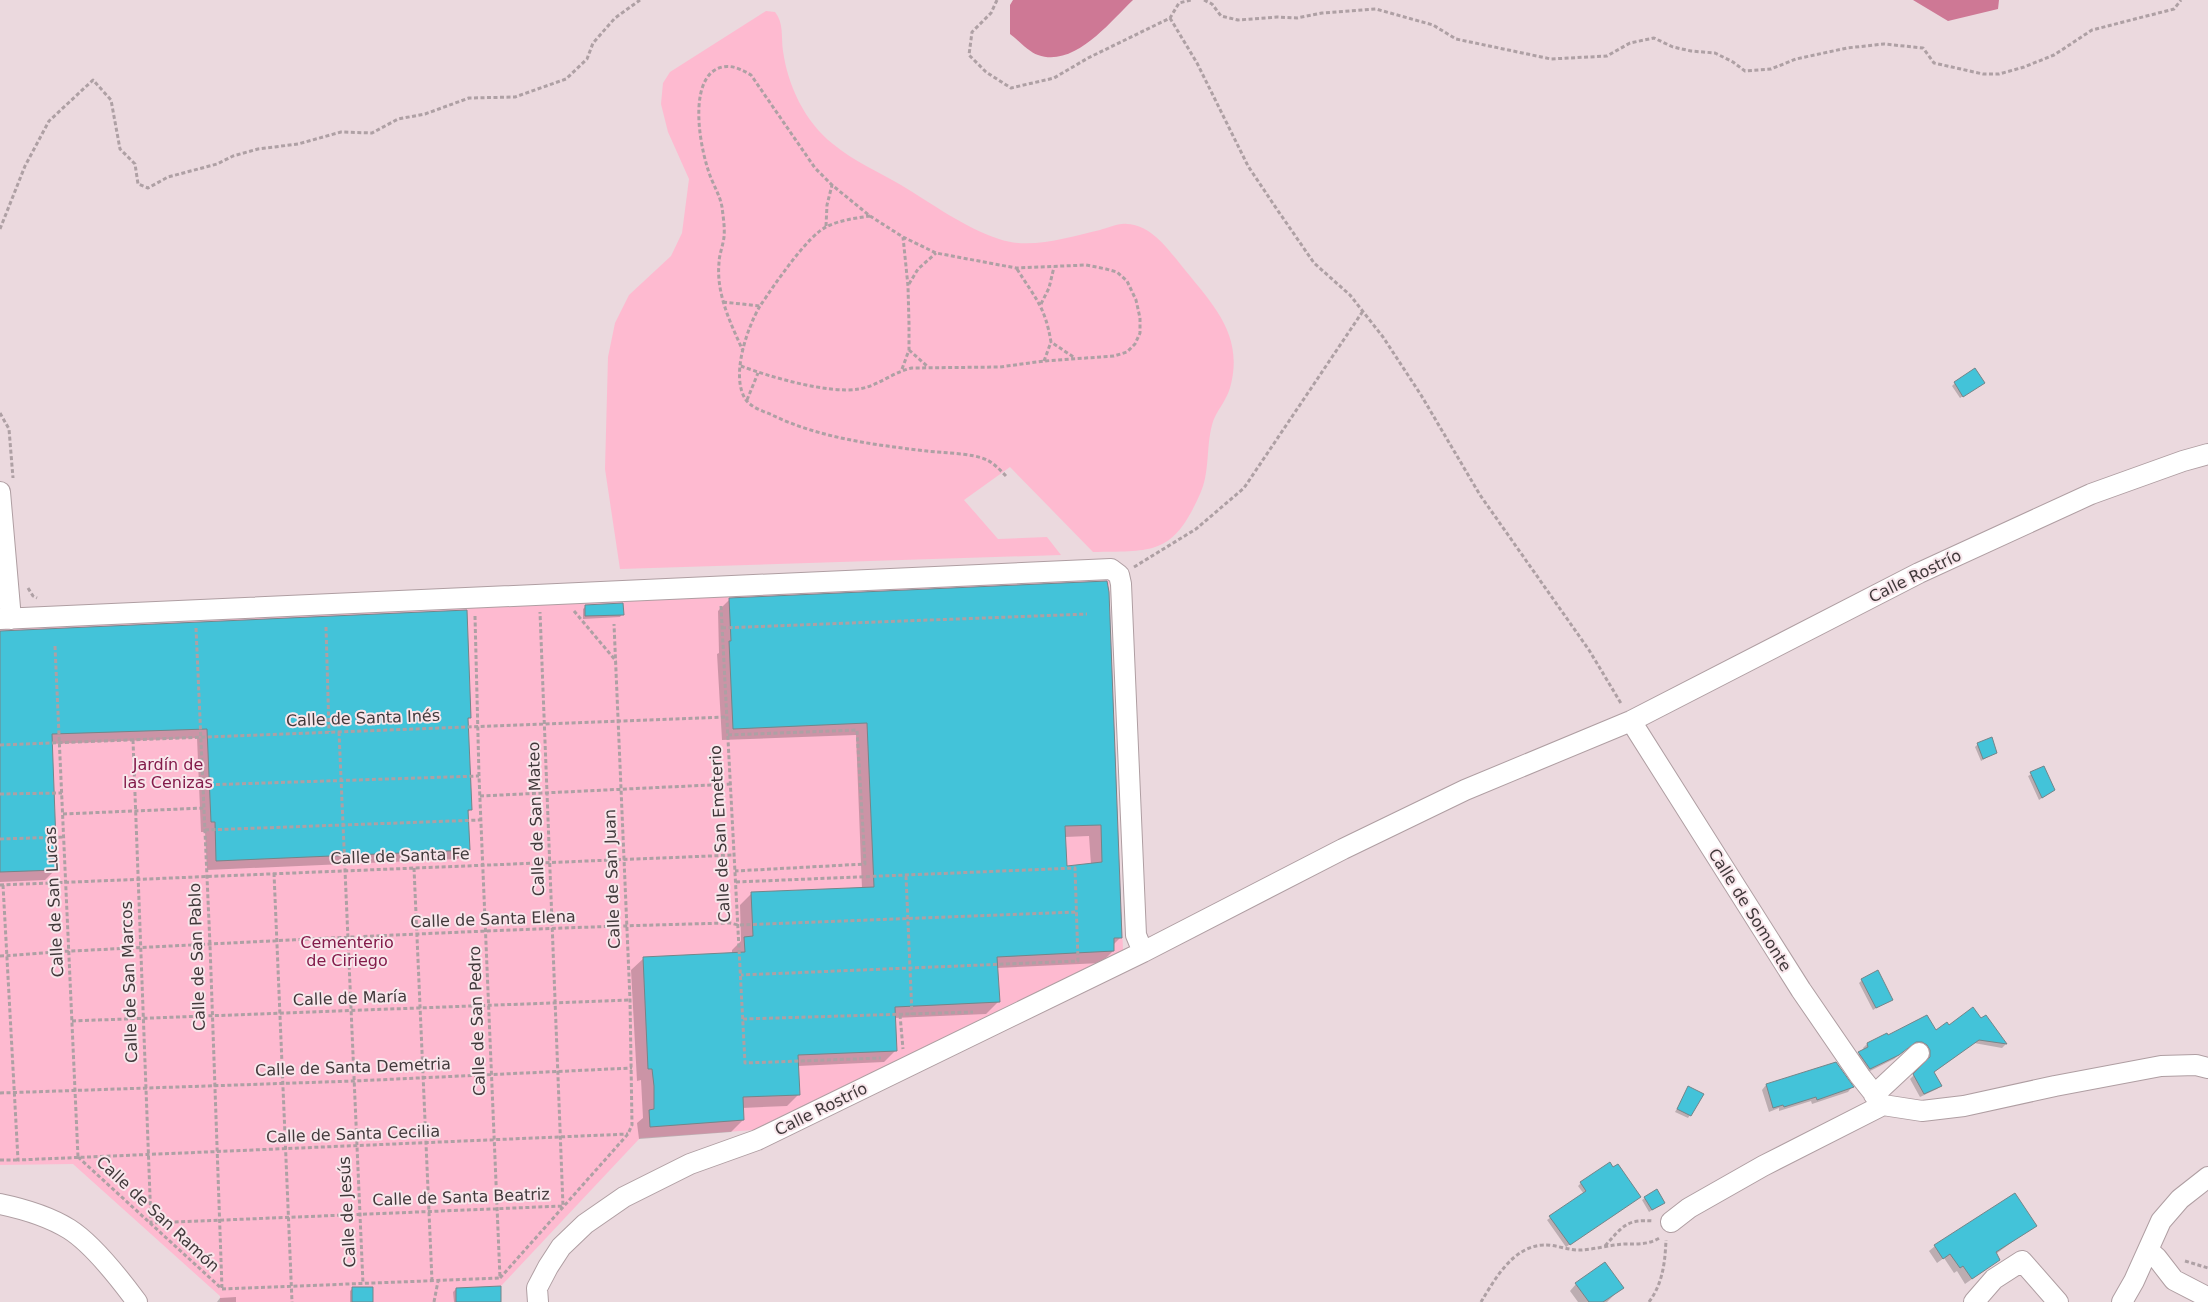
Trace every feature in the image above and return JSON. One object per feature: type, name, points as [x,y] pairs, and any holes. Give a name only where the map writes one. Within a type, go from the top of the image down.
[{"type":"street","name":"Calle Rostrío","points":[[538,1302],[537,1288],[561,1247],[584,1224],[624,1197],[690,1164],[757,1140],[1143,952],[1465,790],[1631,721],[1919,573],[2091,494],[2208,454]]},
{"type":"street","points":[[7,486],[5,619],[1111,569],[1118,575],[1121,584],[1136,935],[1143,952]]},
{"type":"street","name":"Calle de Somonte","points":[[1631,721],[1801,990],[1879,1100]]},
{"type":"street","points":[[1671,1222],[1689,1208],[1879,1100],[1919,1052]]},
{"type":"street","points":[[1879,1100],[1922,1111],[1964,1106],[2161,1066],[2196,1065],[2208,1068]]},
{"type":"street","points":[[2122,1302],[2134,1281],[2161,1221],[2180,1199],[2208,1177]]},
{"type":"street","points":[[0,1204],[47,1218],[70,1229],[121,1281],[137,1302]]},
{"type":"street","points":[[2148,1250],[2158,1258],[2174,1280],[2205,1296]]},
{"type":"street","points":[[1974,1302],[1994,1279],[2022,1261],[2058,1302]]},
{"type":"path","points":[[0,228],[25,166],[50,121],[92,80],[111,100],[120,149],[135,164],[138,184],[148,188],[168,177],[258,149],[298,144],[341,132],[372,133],[398,119],[425,114],[469,98],[516,97],[566,79],[588,59],[593,43],[615,18],[640,0]]},
{"type":"path","points":[[996,0],[991,12],[972,32],[969,55],[986,72],[1011,88],[1054,78],[1088,58],[1170,18],[1180,3],[1191,0]]},
{"type":"path","points":[[1204,0],[1212,4],[1221,16],[1238,20],[1297,18],[1322,13],[1376,9],[1433,24],[1456,39],[1550,59],[1607,56],[1630,43],[1654,38],[1673,47],[1715,53],[1733,62],[1745,71],[1771,69],[1796,59],[1847,48],[1884,44],[1923,48],[1934,63],[1983,74],[1999,74],[2024,67],[2054,55],[2092,30],[2174,10],[2181,0]]},
{"type":"path","points":[[1170,18],[1198,62],[1248,166],[1314,263],[1350,295],[1383,338],[1421,395],[1486,502],[1589,650],[1631,721]]},
{"type":"path","points":[[741,366],[758,373],[809,385],[836,389],[858,389],[875,385],[902,370],[927,367],[1000,368],[1044,360],[1114,356],[1127,352],[1135,344],[1140,334],[1140,318],[1136,300],[1127,281],[1117,272],[1086,265],[1016,268],[936,253],[903,237],[870,216],[832,185],[815,168],[750,75],[740,68],[730,66],[714,70],[706,78],[701,90],[699,120],[705,158],[711,179],[719,195],[724,220],[724,235],[719,263],[723,302],[742,351]]},
{"type":"path","points":[[826,226],[827,205],[832,185]]},
{"type":"path","points":[[870,216],[826,226],[806,245],[760,306],[754,316],[742,351],[740,387],[747,401],[758,409],[782,420],[832,437],[882,446],[986,459],[1007,477]]},
{"type":"path","points":[[902,370],[909,350],[908,286],[903,237]]},
{"type":"path","points":[[908,286],[918,269],[936,253]]},
{"type":"path","points":[[1041,304],[1054,266]]},
{"type":"path","points":[[1016,268],[1041,304],[1047,319],[1051,342],[1044,360]]},
{"type":"path","points":[[723,302],[760,306]]},
{"type":"path","points":[[1126,564],[1132,569],[1196,529],[1244,488],[1363,311]]},
{"type":"path","points":[[1051,342],[1076,359]]},
{"type":"path","points":[[909,350],[927,367]]},
{"type":"path","points":[[747,401],[758,373]]},
{"type":"path","points":[[0,413],[9,430],[7,486]]},
{"type":"path","points":[[27,586],[33,596],[40,599]]},
{"type":"path","name":"Calle de San Emeterio","points":[[721,605],[745,1063],[886,1057]]},
{"type":"path","points":[[572,610],[616,660]]},
{"type":"path","points":[[530,611],[548,611]]},
{"type":"path","name":"Calle de San Mateo","points":[[540,611],[563,1206]]},
{"type":"path","name":"Calle de San Pedro","points":[[475,613],[478,776],[500,1278]]},
{"type":"path","points":[[722,628],[1087,614]]},
{"type":"path","name":"Calle de San Juan","points":[[614,624],[632,1068],[632,1125],[628,1134]]},
{"type":"path","name":"Calle de San Pablo","points":[[196,625],[204,785],[222,1289]]},
{"type":"path","points":[[326,627],[329,732]]},
{"type":"path","name":"Calle de San Lucas","points":[[55,646],[78,1157]]},
{"type":"path","name":"Calle de Santa Inés","points":[[0,745],[727,717]]},
{"type":"path","points":[[728,734],[857,730],[865,864],[735,870]]},
{"type":"path","name":"Calle de Jesús","points":[[339,732],[363,1284]]},
{"type":"path","name":"Calle de San Marcos","points":[[133,740],[151,1223]]},
{"type":"path","points":[[204,785],[478,776]]},
{"type":"path","points":[[480,796],[730,784]]},
{"type":"path","points":[[0,794],[62,793]]},
{"type":"path","points":[[63,814],[204,808]]},
{"type":"path","points":[[205,830],[480,820]]},
{"type":"path","points":[[0,838],[64,837]]},
{"type":"path","name":"Calle de Santa Fe","points":[[1,885],[734,855]]},
{"type":"path","points":[[414,868],[432,1281]]},
{"type":"path","points":[[736,882],[1075,868],[1078,961],[741,975]]},
{"type":"path","points":[[274,873],[292,1302]]},
{"type":"path","points":[[906,876],[912,1015]]},
{"type":"path","points":[[1,885],[7,955],[18,1160]]},
{"type":"path","name":"Calle de Santa Elena","points":[[0,956],[70,951],[416,934],[552,930],[626,925],[730,923],[738,925],[1077,912]]},
{"type":"path","name":"Calle de María","points":[[72,1021],[630,1000]]},
{"type":"path","points":[[743,1019],[973,1012]]},
{"type":"path","points":[[894,1053],[903,1049],[900,1015]]},
{"type":"path","name":"Calle de Santa Demetria","points":[[0,1093],[354,1081],[632,1068]]},
{"type":"path","points":[[222,1289],[500,1278],[628,1134]]},
{"type":"path","name":"Calle de Santa Cecilia","points":[[0,1160],[628,1134]]},
{"type":"path","name":"Calle de San Ramón","points":[[78,1157],[222,1289]]},
{"type":"path","name":"Calle de Santa Beatriz","points":[[151,1223],[563,1206]]},
{"type":"path","points":[[1605,1246],[1626,1224],[1637,1220],[1671,1222]]},
{"type":"path","points":[[1481,1302],[1494,1280],[1505,1267],[1526,1249],[1545,1245],[1561,1249],[1581,1250],[1654,1242],[1666,1234],[1663,1276],[1656,1293],[1649,1302]]},
{"type":"path","points":[[434,1302],[438,1281]]},
{"type":"green space","points":[[766,11],[775,12],[780,21],[785,64],[799,102],[823,135],[849,156],[961,222],[986,234],[1011,242],[1036,243],[1050,241],[1120,224],[1136,225],[1144,228],[1158,238],[1204,293],[1223,321],[1229,336],[1233,351],[1233,369],[1230,388],[1212,425],[1203,486],[1190,514],[1180,529],[1170,539],[1159,546],[1147,549],[1093,552],[1010,467],[964,500],[998,539],[1047,537],[1061,555],[620,569],[605,469],[608,357],[615,323],[629,295],[671,256],[682,233],[689,179],[668,132],[661,104],[663,83],[670,72]]},
{"type":"green space","name":"Cementerio de Ciriego","points":[[1109,580],[1123,950],[754,1130],[640,1138],[501,1286],[501,1302],[220,1302],[220,1296],[73,1164],[0,1165],[0,624]]},
{"type":"shaded area","points":[[1013,0],[1133,0],[1090,41],[1065,55],[1051,57],[1038,55],[1027,49],[1010,34],[1010,5]]},
{"type":"shaded area","points":[[1913,0],[1999,0],[1998,9],[1948,21]]},
{"type":"building","points":[[1975,368],[1985,383],[1963,397],[1954,382]]},
{"type":"building","points":[[1107,581],[1109,592],[1122,938],[1114,938],[1114,951],[997,957],[1000,1002],[895,1007],[897,1051],[798,1055],[800,1095],[743,1097],[744,1120],[650,1127],[649,1110],[654,1109],[654,1086],[652,1069],[648,1069],[643,957],[745,952],[744,937],[753,936],[751,892],[874,887],[867,723],[733,729],[729,598]],"holes":[[[1101,825],[1102,862],[1067,866],[1065,826]]]},
{"type":"building","points":[[623,603],[624,615],[585,616],[585,605]]},
{"type":"building","points":[[467,610],[471,718],[468,718],[472,810],[468,810],[470,850],[216,861],[215,822],[211,822],[207,729],[52,734],[57,870],[0,872],[0,631]]},
{"type":"building","points":[[1992,737],[1997,753],[1983,759],[1977,743]]},
{"type":"building","points":[[2044,766],[2055,790],[2042,798],[2030,772]]},
{"type":"building","points":[[1878,970],[1893,1000],[1876,1008],[1861,979]]},
{"type":"building","points":[[1973,1007],[1981,1018],[1986,1015],[2007,1044],[1979,1040],[1934,1072],[1942,1086],[1924,1094],[1913,1074],[1930,1057],[1930,1050],[1927,1045],[1922,1042],[1916,1042],[1899,1055],[1870,1069],[1858,1052],[1868,1047],[1867,1043],[1887,1033],[1888,1035],[1927,1015],[1936,1030],[1947,1022],[1949,1025]]},
{"type":"building","points":[[1836,1062],[1854,1087],[1817,1100],[1816,1097],[1784,1107],[1783,1105],[1773,1108],[1766,1084]]},
{"type":"building","points":[[1688,1086],[1704,1094],[1691,1116],[1677,1109]]},
{"type":"building","points":[[1610,1162],[1613,1167],[1618,1164],[1641,1197],[1570,1245],[1549,1216],[1586,1191],[1580,1182]]},
{"type":"building","points":[[1657,1189],[1665,1203],[1652,1210],[1644,1197]]},
{"type":"building","points":[[2015,1193],[2037,1226],[1996,1252],[2000,1260],[1972,1279],[1963,1266],[1960,1268],[1950,1254],[1943,1259],[1934,1245]]},
{"type":"building","points":[[1605,1262],[1624,1288],[1603,1302],[1589,1302],[1575,1283]]},
{"type":"building","points":[[501,1286],[501,1302],[456,1302],[456,1288]]},
{"type":"building","points":[[352,1287],[373,1287],[373,1302],[352,1302]]},
{"type":"park label","name":"Jardín de las Cenizas","points":[[168,773]]}]
